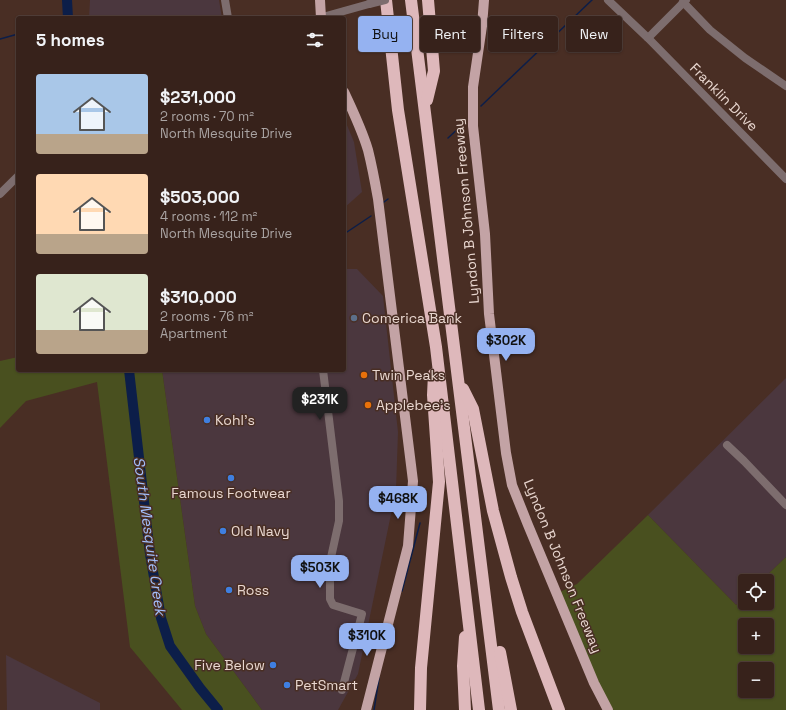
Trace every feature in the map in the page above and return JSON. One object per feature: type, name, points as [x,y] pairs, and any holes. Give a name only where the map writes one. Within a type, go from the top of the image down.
[{"type":"highway","points":[[386,0],[398,110],[436,347],[468,606],[479,710]]},
{"type":"highway","name":"Lyndon B Johnson Freeway","points":[[411,0],[499,710]]},
{"type":"highway","points":[[425,108],[434,71],[428,0]]},
{"type":"highway","points":[[374,2],[398,110]]},
{"type":"highway","points":[[420,710],[420,681],[439,482],[433,395],[436,347]]},
{"type":"highway","points":[[458,380],[473,410],[497,528],[513,584],[522,612],[559,709]]},
{"type":"highway","points":[[479,545],[511,710]]},
{"type":"highway","points":[[465,710],[463,666],[468,606]]},
{"type":"main road","points":[[320,0],[320,16]]},
{"type":"main road","name":"Lyndon B Johnson Freeway","points":[[484,0],[482,26],[473,87],[473,126],[485,234],[489,314],[507,458],[512,486],[594,683],[608,710]]},
{"type":"main road","points":[[346,96],[358,121],[368,149],[373,170],[380,214],[413,481],[408,546],[366,710]]},
{"type":"street","points":[[226,0],[228,16]]},
{"type":"street","points":[[327,16],[386,0]]},
{"type":"street","name":"Franklin Drive","points":[[608,0],[648,38],[786,179]]},
{"type":"street","points":[[648,38],[684,1],[710,30],[745,58],[786,86]]},
{"type":"street","points":[[0,194],[16,178]]},
{"type":"street","points":[[323,372],[339,501],[338,521],[330,562],[330,599],[333,605],[362,614],[342,690]]},
{"type":"street","points":[[726,445],[786,506]]},
{"type":"shaded area","points":[[90,0],[219,0],[222,16],[89,16]]},
{"type":"shaded area","points":[[346,123],[354,142],[362,192],[346,206]]},
{"type":"shaded area","points":[[346,269],[357,269],[383,296],[398,432],[396,490],[358,674],[338,710],[262,710],[206,634],[195,606],[162,372],[346,372]]},
{"type":"shaded area","points":[[786,378],[786,557],[768,574],[738,574],[738,603],[736,605],[648,515]]},
{"type":"shaded area","points":[[6,655],[100,703],[100,710],[7,710]]},
{"type":"green space","points":[[16,357],[16,372],[162,372],[195,606],[206,634],[262,710],[182,710],[130,647],[97,382],[26,401],[0,428],[0,361]]},
{"type":"green space","points":[[648,515],[736,605],[738,603],[738,610],[774,610],[774,574],[768,574],[786,557],[786,710],[612,710],[606,700],[560,592],[577,584]]},
{"type":"waterway","name":"South Mesquite Creek","points":[[67,0],[68,16]]},
{"type":"waterway","points":[[481,106],[592,0]]},
{"type":"waterway","points":[[0,39],[16,35]]},
{"type":"waterway","points":[[448,138],[462,125]]},
{"type":"waterway","points":[[384,202],[388,199]]},
{"type":"waterway","points":[[346,233],[371,216]]},
{"type":"waterway","name":"South Mesquite Creek","points":[[129,372],[150,554],[161,618],[170,646],[218,710]]},
{"type":"waterway","points":[[402,591],[420,523]]},
{"type":"waterway","points":[[374,710],[379,678]]},
{"type":"place","name":"Comerica Bank","points":[[354,318]]},
{"type":"place","name":"Twin Peaks","points":[[364,375]]},
{"type":"place","name":"Applebee's","points":[[368,405]]},
{"type":"place","name":"Kohl's","points":[[207,420]]},
{"type":"place","name":"Famous Footwear","points":[[231,478]]},
{"type":"place","name":"Old Navy","points":[[223,531]]},
{"type":"place","name":"Ross","points":[[229,590]]},
{"type":"place","name":"Five Below","points":[[273,665]]},
{"type":"place","name":"PetSmart","points":[[287,685]]}]
